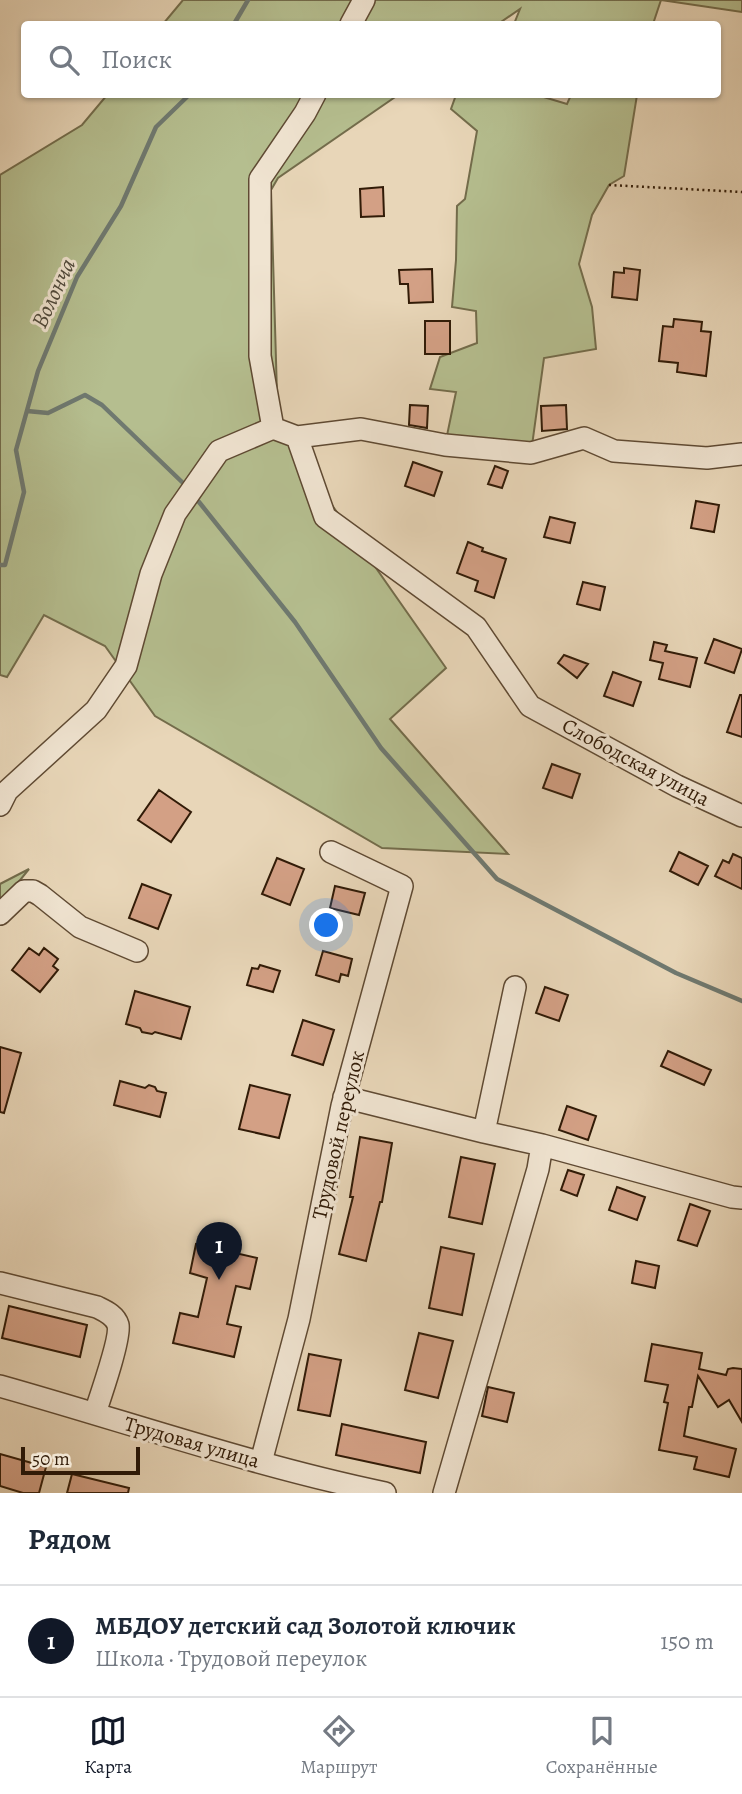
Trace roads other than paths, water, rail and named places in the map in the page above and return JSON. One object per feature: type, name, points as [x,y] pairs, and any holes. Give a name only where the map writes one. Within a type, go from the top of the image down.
[{"type":"street","points":[[352,21],[363,0]]},
{"type":"street","points":[[274,428],[260,356],[260,179],[313,98]]},
{"type":"street","points":[[0,805],[7,790],[96,710],[126,666],[150,574],[175,514],[219,451],[274,428],[297,437],[361,429],[445,445],[531,453],[584,438],[614,450],[707,458],[742,454]]},
{"type":"street","name":"Слободская улица","points":[[297,437],[325,517],[476,627],[530,706],[677,786],[742,816]]},
{"type":"street","name":"Трудовой переулок","points":[[261,1462],[299,1319],[344,1097],[402,886],[331,852]]},
{"type":"street","points":[[0,914],[24,891],[33,891],[80,927],[136,951]]},
{"type":"street","points":[[484,1132],[515,987]]},
{"type":"street","points":[[344,1097],[542,1145],[742,1198]]},
{"type":"street","points":[[444,1493],[538,1169],[542,1145]]},
{"type":"street","points":[[0,1283],[97,1307],[110,1314],[118,1323],[118,1333],[95,1413]]},
{"type":"street","name":"Трудовая улица","points":[[0,1387],[188,1442],[385,1493]]},
{"type":"waterway","name":"Волонча","points":[[236,21],[248,0]]},
{"type":"waterway","name":"Волонча","points":[[0,565],[5,565],[24,492],[16,450],[38,371],[77,277],[121,206],[156,127],[186,98]]},
{"type":"waterway","points":[[27,411],[48,413],[85,395],[102,405],[182,482]]},
{"type":"waterway","points":[[199,502],[295,622],[381,748],[497,879],[676,973],[742,1001]]},
{"type":"place","name":"МБДОУ детский сад Золотой ключик","points":[[219,1280]]}]
